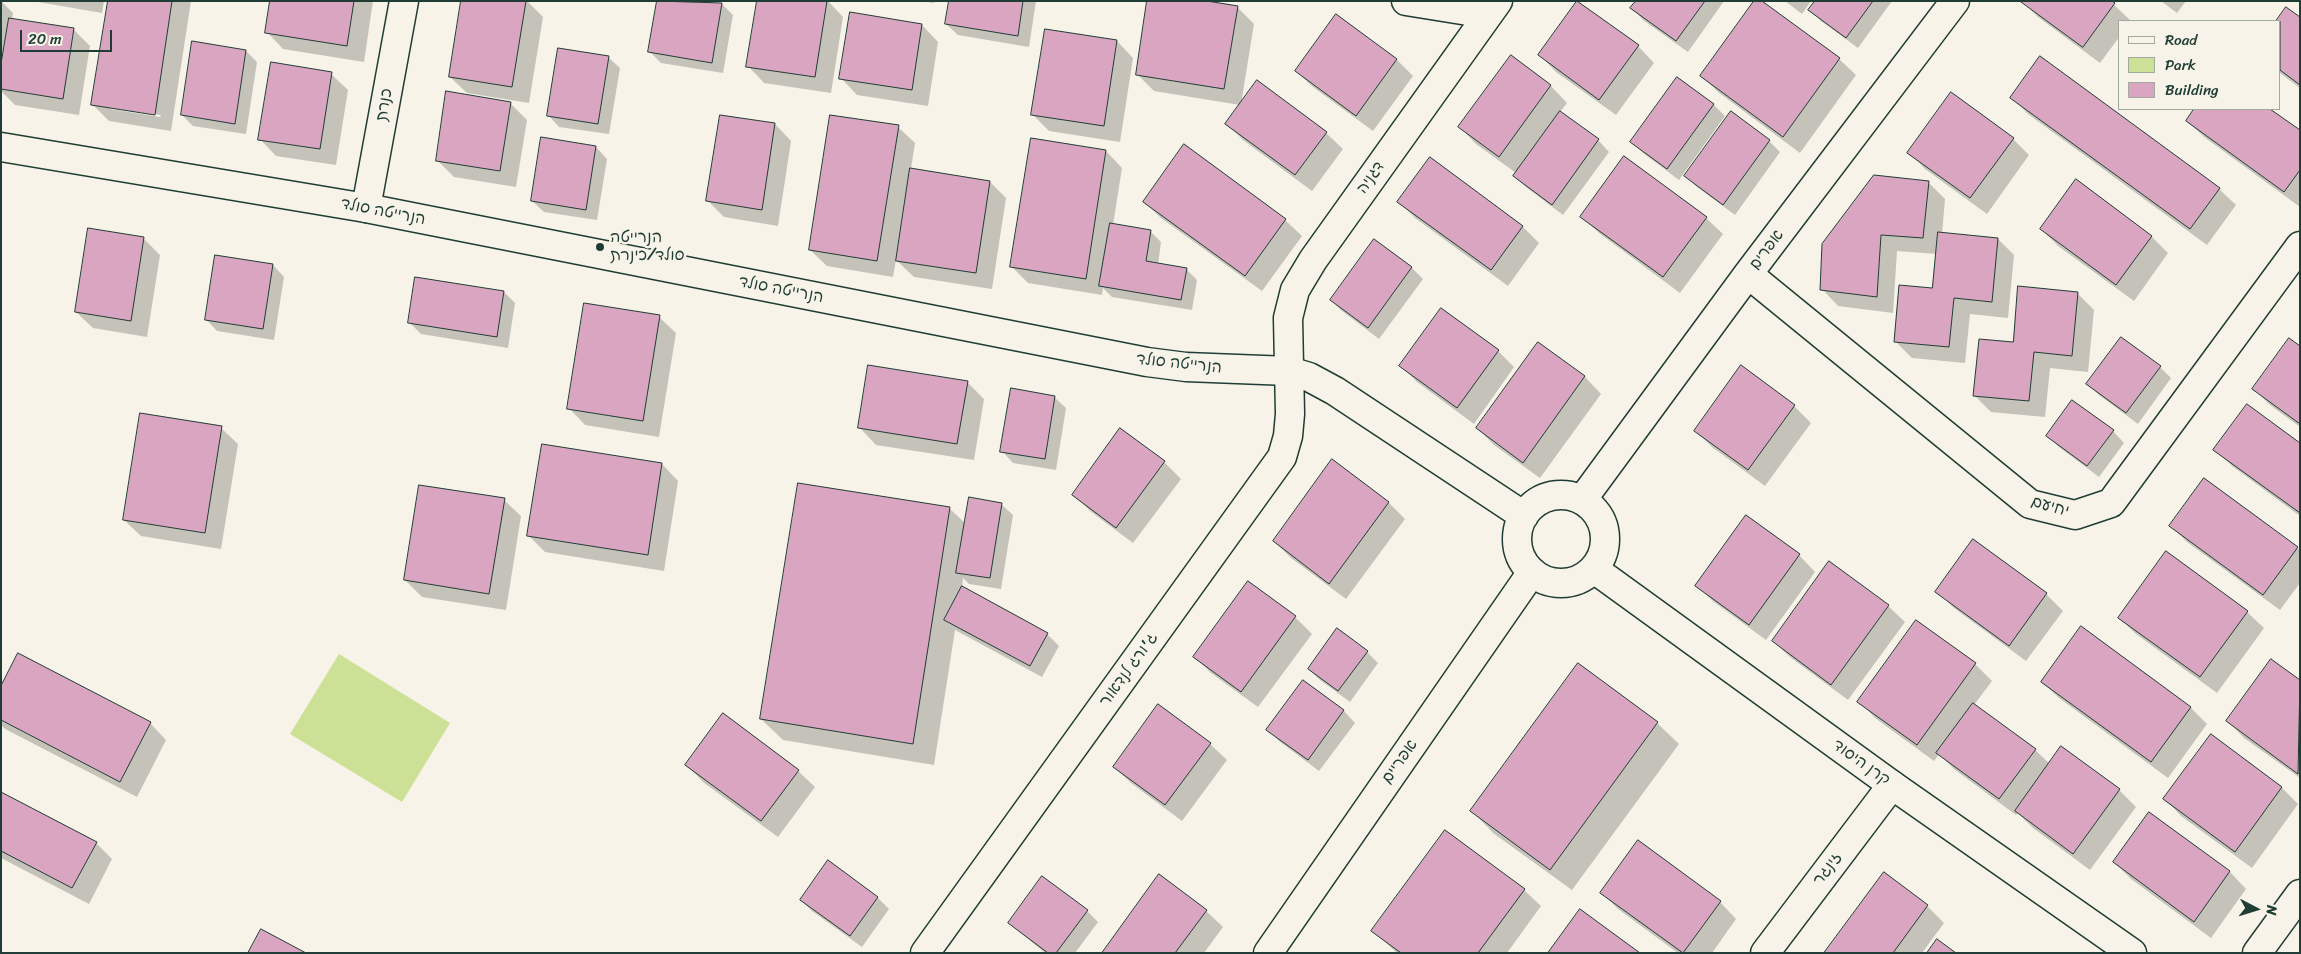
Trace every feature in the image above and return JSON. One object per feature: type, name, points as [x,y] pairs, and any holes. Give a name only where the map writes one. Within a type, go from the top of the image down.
[{"type":"street","name":"כנרת","points":[[366,208],[404,1]]},
{"type":"street","points":[[1406,1],[1492,8]]},
{"type":"street","name":"אפרים","points":[[1582,500],[1748,274],[1955,1]]},
{"type":"street","name":"דגניה","points":[[1289,371],[1288,318],[1295,290],[1312,260],[1492,8]]},
{"type":"street","name":"הנרייטה סולד","points":[[1,147],[366,208],[1147,362],[1186,368],[1289,371],[1309,376],[1335,391],[1524,516]]},
{"type":"street","name":"יחיעם","points":[[1748,274],[2030,504],[2075,515],[2111,503],[2300,246]]},
{"type":"street","name":"ג'ורג לנדאור","points":[[925,953],[1282,457],[1288,436],[1290,414],[1289,371]]},
{"type":"street","points":[[1556,495],[1569,495],[1582,500],[1593,508],[1600,518],[1605,531],[1605,544],[1601,557],[1594,569],[1583,577],[1570,582],[1557,583],[1544,579],[1532,572],[1523,560],[1518,546],[1518,530],[1524,516],[1538,502],[1556,495]]},
{"type":"street","name":"קרן היסוד","points":[[1594,569],[1892,785],[2132,953]]},
{"type":"street","name":"אפריים","points":[[1268,953],[1532,572]]},
{"type":"street","name":"זינגר","points":[[1765,953],[1892,785]]},
{"type":"street","points":[[2257,953],[2300,894]]},
{"type":"green space","points":[[339,654],[450,723],[402,802],[290,734]]},
{"type":"building","points":[[108,1],[172,1],[155,115],[91,105]]},
{"type":"building","points":[[270,1],[354,1],[347,46],[265,33]]},
{"type":"building","points":[[461,1],[526,1],[512,87],[449,77]]},
{"type":"building","points":[[657,1],[722,3],[712,63],[648,52]]},
{"type":"building","points":[[757,1],[827,1],[815,77],[746,67]]},
{"type":"building","points":[[949,1],[1023,1],[1018,36],[945,24]]},
{"type":"building","points":[[1147,1],[1207,1],[1238,6],[1224,89],[1136,75]]},
{"type":"building","points":[[1577,1],[1639,45],[1599,100],[1538,55]]},
{"type":"building","points":[[1636,1],[1705,1],[1676,41],[1630,8]]},
{"type":"building","points":[[1754,1],[1762,1],[1840,58],[1783,137],[1700,76]]},
{"type":"building","points":[[1815,1],[1873,1],[1846,38],[1808,10]]},
{"type":"building","points":[[2020,1],[2112,1],[2115,3],[2083,47]]},
{"type":"building","points":[[2286,7],[2300,17],[2300,85],[2281,71],[2281,20],[2277,20]]},
{"type":"building","points":[[850,12],[922,24],[912,90],[839,79]]},
{"type":"building","points":[[1336,14],[1397,59],[1356,116],[1295,71]]},
{"type":"building","points":[[9,18],[74,28],[63,99],[1,89],[1,64]]},
{"type":"building","points":[[1045,29],[1117,40],[1104,126],[1031,115]]},
{"type":"building","points":[[192,41],[246,50],[235,124],[181,115]]},
{"type":"building","points":[[558,48],[609,56],[598,124],[547,116]]},
{"type":"building","points":[[1511,55],[1551,85],[1499,157],[1458,127]]},
{"type":"building","points":[[2040,56],[2220,188],[2190,229],[2010,98]]},
{"type":"building","points":[[271,62],[332,72],[320,149],[258,140]]},
{"type":"building","points":[[1677,77],[1714,104],[1667,169],[1630,142]]},
{"type":"building","points":[[1257,80],[1327,132],[1295,175],[1225,124]]},
{"type":"building","points":[[446,91],[511,102],[500,171],[436,161]]},
{"type":"building","points":[[1951,92],[2014,138],[1970,198],[1907,153]]},
{"type":"building","points":[[2193,110],[2271,110],[2300,130],[2300,170],[2284,192],[2186,121]]},
{"type":"building","points":[[1560,111],[1599,139],[1552,205],[1513,176]]},
{"type":"building","points":[[1731,111],[1770,140],[1723,205],[1684,176]]},
{"type":"building","points":[[720,115],[775,123],[762,210],[706,201]]},
{"type":"building","points":[[830,115],[899,125],[877,261],[809,250]]},
{"type":"building","points":[[541,137],[596,146],[586,210],[531,201]]},
{"type":"building","points":[[1031,138],[1106,150],[1086,279],[1010,267]]},
{"type":"building","points":[[1184,144],[1286,219],[1245,276],[1143,202]]},
{"type":"building","points":[[1624,156],[1707,217],[1663,277],[1580,217]]},
{"type":"building","points":[[1430,157],[1523,226],[1491,270],[1397,202]]},
{"type":"building","points":[[910,168],[990,181],[976,273],[896,261]]},
{"type":"building","points":[[1874,175],[1929,181],[1923,238],[1881,235],[1877,297],[1820,290],[1822,244]]},
{"type":"building","points":[[2076,179],[2152,236],[2116,285],[2040,229]]},
{"type":"building","points":[[1110,223],[1151,230],[1146,261],[1187,268],[1181,300],[1099,286]]},
{"type":"building","points":[[88,228],[144,237],[131,321],[75,312]]},
{"type":"building","points":[[1938,232],[1998,238],[1992,302],[1954,298],[1949,347],[1894,342],[1899,285],[1932,288]]},
{"type":"building","points":[[1374,239],[1412,267],[1368,328],[1330,300]]},
{"type":"building","points":[[215,255],[273,264],[263,329],[205,320]]},
{"type":"building","points":[[415,277],[504,291],[497,337],[408,323]]},
{"type":"building","points":[[2018,286],[2078,292],[2072,356],[2034,352],[2029,401],[1973,396],[1979,339],[2013,342]]},
{"type":"building","points":[[584,303],[660,315],[643,421],[567,409]]},
{"type":"building","points":[[1441,308],[1499,350],[1457,408],[1399,366]]},
{"type":"building","points":[[2121,337],[2161,366],[2126,413],[2086,384]]},
{"type":"building","points":[[2289,338],[2300,346],[2300,424],[2252,389]]},
{"type":"building","points":[[1538,342],[1585,376],[1523,463],[1476,428]]},
{"type":"building","points":[[868,365],[968,381],[957,444],[858,428]]},
{"type":"building","points":[[1741,365],[1795,405],[1748,470],[1694,431]]},
{"type":"building","points":[[1011,388],[1055,396],[1045,459],[1000,452]]},
{"type":"building","points":[[2072,400],[2114,430],[2087,466],[2046,436]]},
{"type":"building","points":[[2247,404],[2300,443],[2300,513],[2213,450]]},
{"type":"building","points":[[140,413],[222,426],[205,533],[123,520]]},
{"type":"building","points":[[1120,428],[1165,461],[1116,528],[1072,495]]},
{"type":"building","points":[[542,444],[662,463],[648,555],[527,536]]},
{"type":"building","points":[[1332,459],[1389,502],[1329,584],[1273,541]]},
{"type":"building","points":[[2204,478],[2298,547],[2263,595],[2169,526]]},
{"type":"building","points":[[798,483],[950,507],[913,744],[760,719]]},
{"type":"building","points":[[419,485],[505,498],[489,594],[404,580]]},
{"type":"building","points":[[969,497],[1002,503],[990,578],[956,573]]},
{"type":"building","points":[[1746,515],[1800,554],[1749,625],[1695,586]]},
{"type":"building","points":[[1973,539],[2047,593],[2009,646],[1935,592]]},
{"type":"building","points":[[2166,551],[2248,611],[2200,677],[2118,618]]},
{"type":"building","points":[[1829,561],[1889,605],[1831,685],[1772,641]]},
{"type":"building","points":[[1248,581],[1296,616],[1241,692],[1193,657]]},
{"type":"building","points":[[962,586],[1048,633],[1030,666],[944,620]]},
{"type":"building","points":[[1916,620],[1976,663],[1917,745],[1857,702]]},
{"type":"building","points":[[2081,626],[2191,707],[2151,762],[2041,682]]},
{"type":"building","points":[[1337,628],[1368,651],[1338,691],[1308,669]]},
{"type":"building","points":[[18,653],[151,722],[120,782],[1,720],[1,686]]},
{"type":"building","points":[[2271,659],[2300,680],[2298,774],[2226,721]]},
{"type":"building","points":[[1578,663],[1658,722],[1550,870],[1470,811]]},
{"type":"building","points":[[1303,680],[1344,710],[1308,760],[1266,730]]},
{"type":"building","points":[[1973,703],[2036,749],[1999,799],[1936,753]]},
{"type":"building","points":[[1158,704],[1211,743],[1165,805],[1113,767]]},
{"type":"building","points":[[723,713],[799,770],[761,821],[685,765]]},
{"type":"building","points":[[2211,734],[2282,787],[2235,852],[2163,799]]},
{"type":"building","points":[[2061,746],[2120,789],[2073,854],[2015,811]]},
{"type":"building","points":[[1,792],[97,842],[72,888],[1,851]]},
{"type":"building","points":[[2149,812],[2230,871],[2194,922],[2113,862]]},
{"type":"building","points":[[1445,830],[1525,889],[1478,953],[1401,953],[1371,931]]},
{"type":"building","points":[[1638,840],[1721,901],[1683,953],[1600,893]]},
{"type":"building","points":[[828,860],[878,897],[850,936],[800,900]]},
{"type":"building","points":[[1884,872],[1928,905],[1893,953],[1824,953]]},
{"type":"building","points":[[1159,874],[1207,910],[1175,953],[1102,953]]},
{"type":"building","points":[[1042,876],[1088,910],[1056,953],[1048,953],[1008,923]]},
{"type":"building","points":[[1580,909],[1640,953],[1548,953]]},
{"type":"building","points":[[261,929],[306,953],[248,953]]},
{"type":"building","points":[[1937,939],[1956,953],[1927,953]]},
{"type":"place","name":"הנרייטה סולד/כינרת","points":[[600,247]]}]
